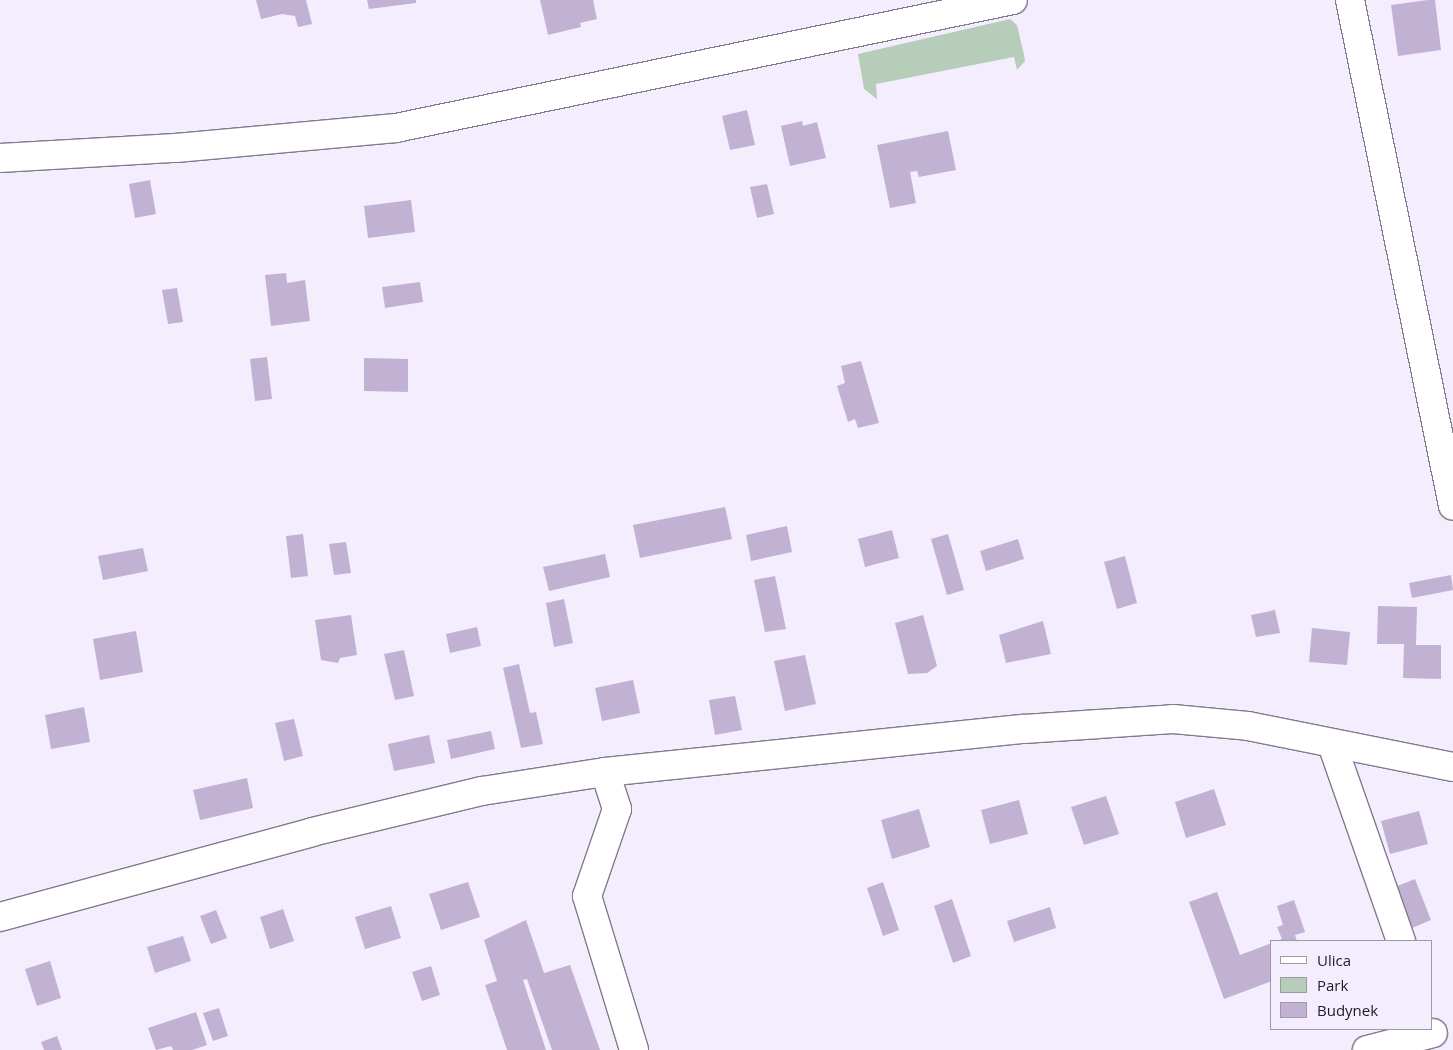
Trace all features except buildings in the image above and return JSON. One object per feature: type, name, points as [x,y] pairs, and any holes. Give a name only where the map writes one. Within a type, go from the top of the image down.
[{"type":"street","points":[[0,158],[176,148],[396,128],[1013,0]]},
{"type":"street","points":[[1350,0],[1453,506]]},
{"type":"street","points":[[0,917],[435,803],[605,772],[1024,729],[1173,719],[1248,726],[1453,767]]},
{"type":"street","points":[[1332,744],[1401,940]]},
{"type":"street","points":[[605,772],[617,809],[587,896],[634,1050]]},
{"type":"street","points":[[1367,1050],[1434,1037]]},
{"type":"green space","points":[[1010,19],[1017,25],[1025,61],[1017,70],[1014,57],[876,84],[877,99],[864,89],[858,54]]}]
